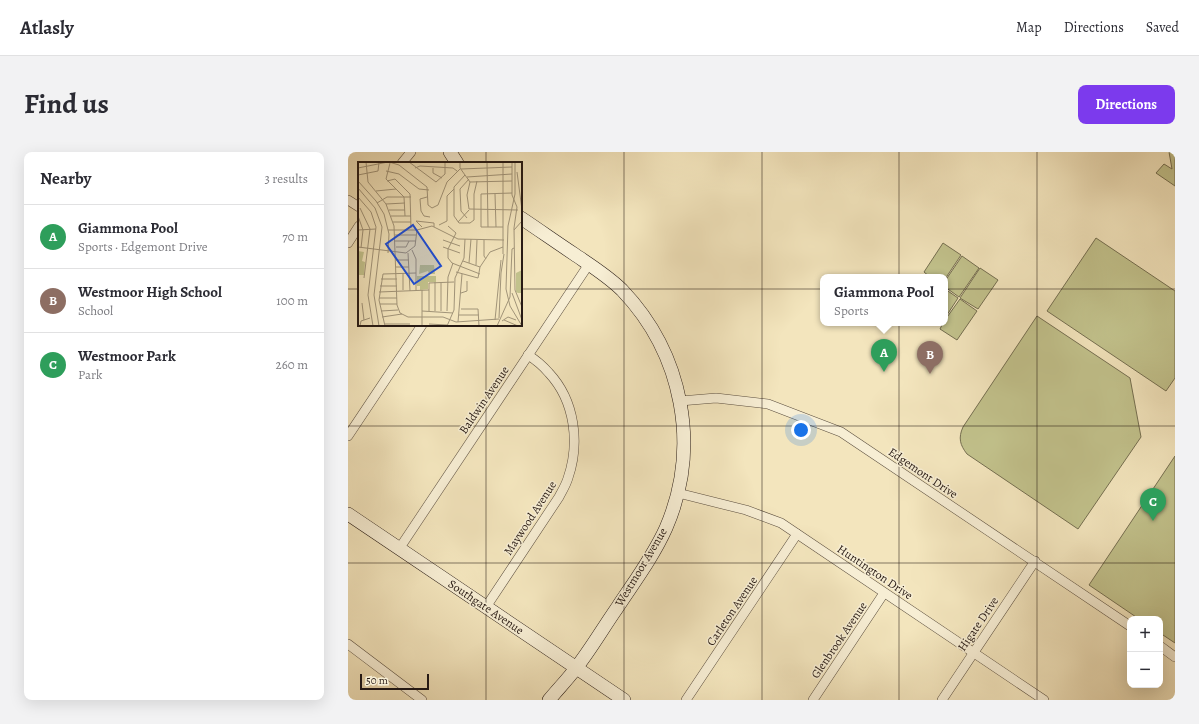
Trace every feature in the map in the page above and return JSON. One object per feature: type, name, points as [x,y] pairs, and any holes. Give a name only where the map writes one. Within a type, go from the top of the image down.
[{"type":"street","points":[[403,162],[412,152]]},
{"type":"street","points":[[450,152],[456,162]]},
{"type":"street","points":[[348,200],[358,206]]},
{"type":"street","name":"Westmoor Avenue","points":[[522,219],[604,275],[621,290],[648,323],[659,340],[675,379],[680,401],[684,448],[678,493],[673,511],[658,545],[577,668],[549,700]]},
{"type":"street","points":[[348,243],[358,228]]},
{"type":"street","name":"Baldwin Avenue","points":[[399,549],[589,264]]},
{"type":"street","points":[[348,436],[421,326]]},
{"type":"street","name":"Maywood Avenue","points":[[486,607],[559,498],[568,479],[574,459],[575,439],[573,420],[568,403],[560,387],[550,374],[528,355]]},
{"type":"street","name":"Edgemont Drive","points":[[680,401],[716,398],[768,404],[841,432],[1127,624]]},
{"type":"street","name":"Huntington Drive","points":[[678,493],[764,516],[781,523],[1044,700]]},
{"type":"street","name":"Southgate Avenue","points":[[348,514],[624,700]]},
{"type":"street","name":"Carleton Avenue","points":[[686,700],[797,534]]},
{"type":"street","name":"Higate Drive","points":[[942,700],[1035,561]]},
{"type":"street","name":"Glenbrook Avenue","points":[[813,700],[884,593]]},
{"type":"street","points":[[348,644],[422,700]]},
{"type":"street","points":[[1163,648],[1175,656]]},
{"type":"green space","points":[[1169,152],[1175,152],[1175,186],[1156,173],[1164,164],[1172,169]]},
{"type":"green space","points":[[1096,238],[1175,291],[1175,378],[1166,391],[1047,311]]},
{"type":"green space","points":[[943,243],[961,255],[948,274],[926,274],[924,272]]},
{"type":"green space","points":[[962,256],[979,268],[959,297],[948,289],[948,277]]},
{"type":"green space","points":[[980,268],[998,280],[978,309],[960,298]]},
{"type":"green space","points":[[948,291],[958,298],[948,313]]},
{"type":"green space","points":[[960,299],[977,311],[957,340],[940,329],[942,326],[948,326],[948,316]]},
{"type":"green space","points":[[1037,316],[1130,378],[1141,437],[1078,529],[967,454],[960,441],[963,427]]},
{"type":"green space","points":[[1175,456],[1175,643],[1163,635],[1163,616],[1135,616],[1089,585]]},
{"type":"place","name":"Giammona Pool","points":[[884,372]]},
{"type":"place","name":"Westmoor High School","points":[[930,374]]},
{"type":"place","name":"Westmoor Park","points":[[1153,521]]}]
